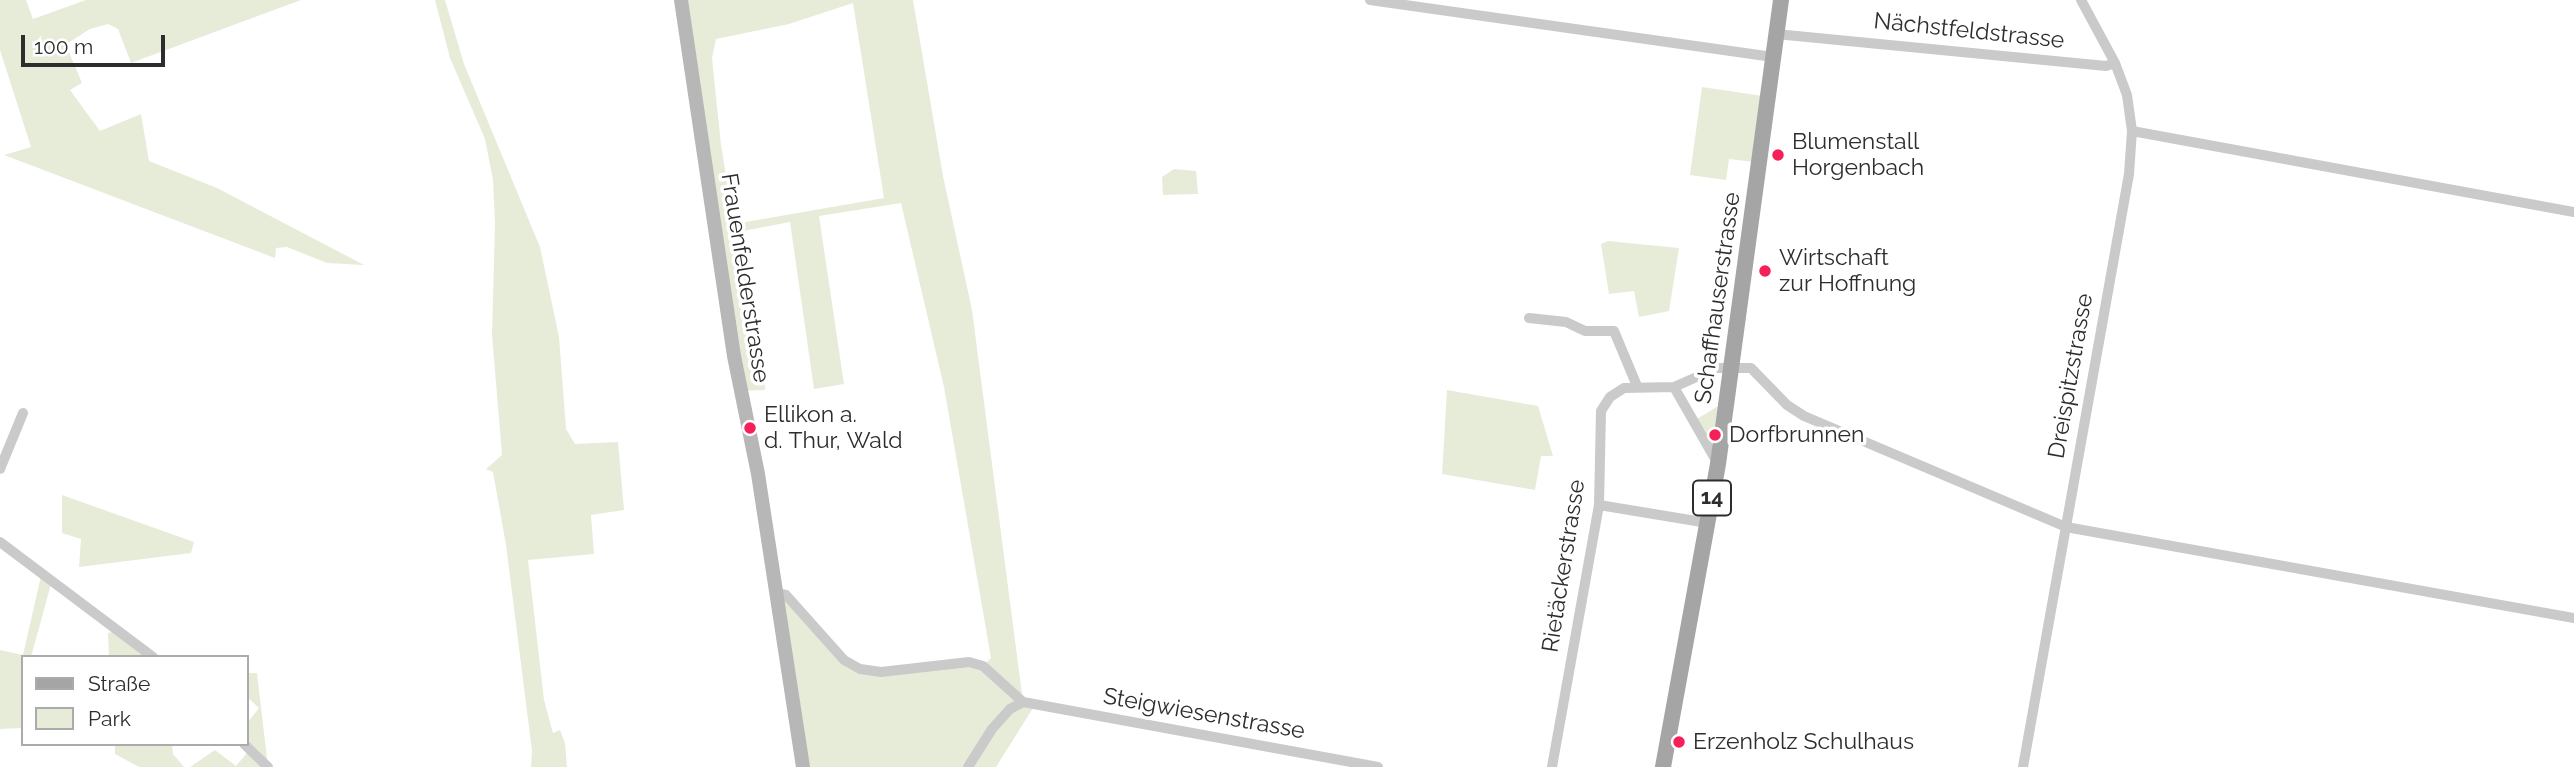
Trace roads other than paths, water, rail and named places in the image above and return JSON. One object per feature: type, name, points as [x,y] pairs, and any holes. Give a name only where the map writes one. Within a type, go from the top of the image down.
[{"type":"main road","name":"Schaffhauserstrasse","points":[[1663,767],[1718,464],[1781,0]]},
{"type":"street","name":"Frauenfelderstrasse","points":[[681,0],[734,356],[758,474],[803,767]]},
{"type":"street","points":[[1370,0],[1773,57]]},
{"type":"street","name":"Dreispitzstrasse","points":[[2023,767],[2129,174],[2132,131],[2127,95],[2115,62],[2081,0]]},
{"type":"street","name":"Nächstfeldstrasse","points":[[1776,34],[2106,66],[2115,62]]},
{"type":"street","points":[[2132,131],[2574,212]]},
{"type":"street","points":[[1529,318],[1566,322],[1585,331],[1614,331],[1637,386]]},
{"type":"street","points":[[1731,366],[1751,368],[1787,405],[1804,416],[2066,527],[2574,618]]},
{"type":"street","name":"Rietäckerstrasse","points":[[1552,767],[1599,505],[1601,411],[1610,397],[1624,388],[1674,387],[1717,368],[1731,366]]},
{"type":"street","points":[[1674,387],[1718,464]]},
{"type":"street","points":[[0,469],[23,413]]},
{"type":"street","points":[[1599,505],[1707,523]]},
{"type":"street","points":[[0,542],[150,655]]},
{"type":"street","points":[[777,593],[786,594],[844,660],[860,669],[881,672],[969,662],[989,670],[1023,702],[1010,709],[992,729],[968,767]]},
{"type":"street","name":"Steigwiesenstrasse","points":[[1023,702],[1378,767]]},
{"type":"street","points":[[246,746],[268,767]]},
{"type":"place","name":"Blumenstall Horgenbach","points":[[1778,155]]},
{"type":"place","name":"Wirtschaft zur Hoffnung","points":[[1765,271]]},
{"type":"place","name":"Ellikon a. d. Thur, Wald","points":[[750,428]]},
{"type":"place","name":"Dorfbrunnen","points":[[1715,435]]},
{"type":"place","name":"Erzenholz Schulhaus","points":[[1679,742]]}]
